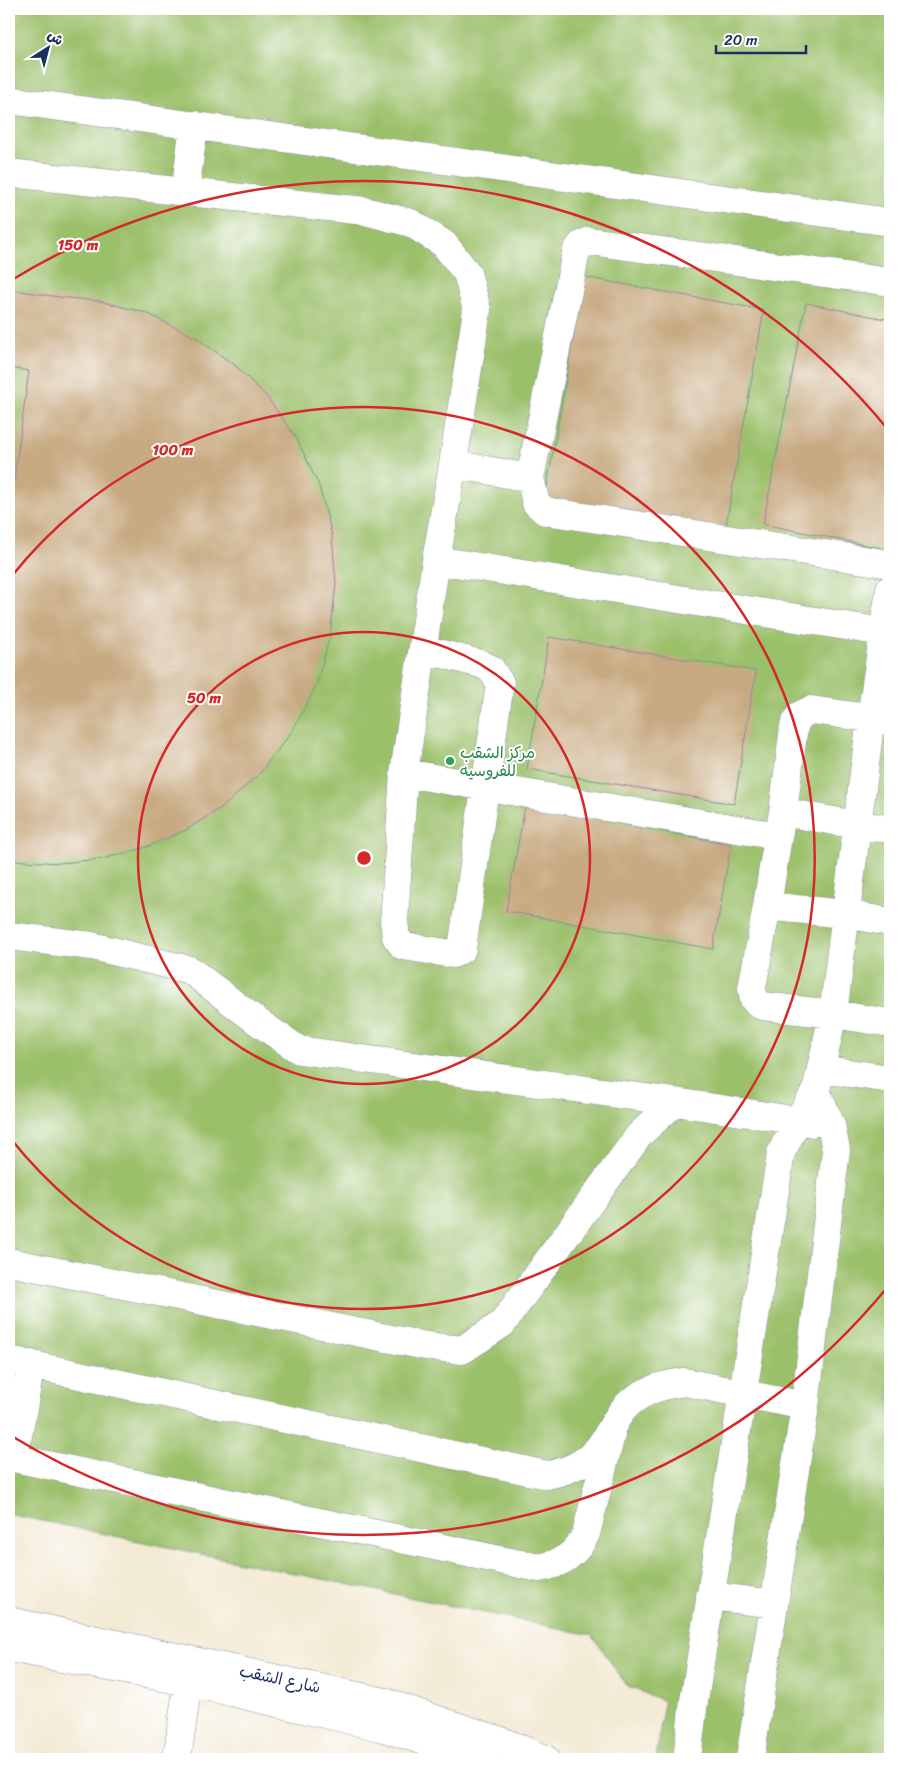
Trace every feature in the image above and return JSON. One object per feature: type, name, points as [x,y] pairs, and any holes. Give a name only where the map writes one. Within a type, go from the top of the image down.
[{"type":"street","points":[[9,100],[890,222]]},
{"type":"street","points":[[185,193],[194,126]]},
{"type":"street","points":[[9,173],[365,211],[411,223],[444,244],[468,273],[477,310],[436,560],[404,773],[394,922],[396,937],[403,946],[453,954],[462,949],[487,787],[500,683],[491,669],[481,664],[423,649]]},
{"type":"street","points":[[890,282],[589,241],[581,245],[576,252],[530,478],[536,502],[545,511],[890,564]]},
{"type":"street","points":[[453,464],[530,478]]},
{"type":"street","points":[[436,560],[887,632]]},
{"type":"street","points":[[686,1759],[710,1596],[781,1153],[819,1080],[833,1014],[856,825],[881,720],[890,589]]},
{"type":"street","points":[[881,720],[811,710],[800,716],[794,726],[767,906],[752,988],[754,1000],[762,1006],[890,1023]]},
{"type":"street","points":[[404,773],[487,787],[780,824],[856,825],[890,829]]},
{"type":"street","points":[[767,906],[844,914],[890,922]]},
{"type":"street","points":[[9,936],[92,946],[190,970],[298,1050],[831,1125]]},
{"type":"street","points":[[819,1080],[890,1079]]},
{"type":"street","points":[[750,1759],[805,1406],[836,1150],[819,1080]]},
{"type":"street","points":[[9,1262],[426,1346],[462,1350],[502,1324],[640,1134],[674,1102]]},
{"type":"street","points":[[614,1424],[586,1534],[582,1543],[576,1551],[565,1559],[553,1565],[539,1568],[11,1457],[20,1362],[547,1475],[576,1467],[586,1460],[599,1447],[623,1409],[652,1389],[668,1384],[684,1382],[805,1406]]},
{"type":"street","points":[[710,1596],[774,1604]]},
{"type":"street","name":"شارع الشقب","points":[[9,1621],[385,1702],[504,1742],[546,1759]]},
{"type":"street","name":"شارع الشقب","points":[[9,1648],[188,1682],[380,1727],[481,1759]]},
{"type":"street","points":[[177,1759],[188,1682]]},
{"type":"green space","name":"مركز الشقب للفروسيه","points":[[9,9],[890,9],[890,1759],[656,1759],[664,1701],[627,1686],[592,1635],[9,1514]]},
{"type":"building","points":[[584,277],[764,310],[725,530],[545,497]]},
{"type":"building","points":[[9,289],[58,297],[100,301],[146,313],[195,337],[236,366],[267,397],[297,439],[319,486],[332,535],[336,584],[330,636],[316,686],[293,730],[260,773],[224,806],[186,830],[144,848],[102,859],[60,863],[9,860],[9,515],[29,371],[9,368]]},
{"type":"building","points":[[806,303],[890,320],[890,550],[763,524]]},
{"type":"building","points":[[549,637],[756,671],[734,804],[527,769]]},
{"type":"building","points":[[525,806],[731,844],[713,949],[506,911]]},
{"type":"place","name":"مركز الشقب للفروسيه","points":[[450,761]]}]
